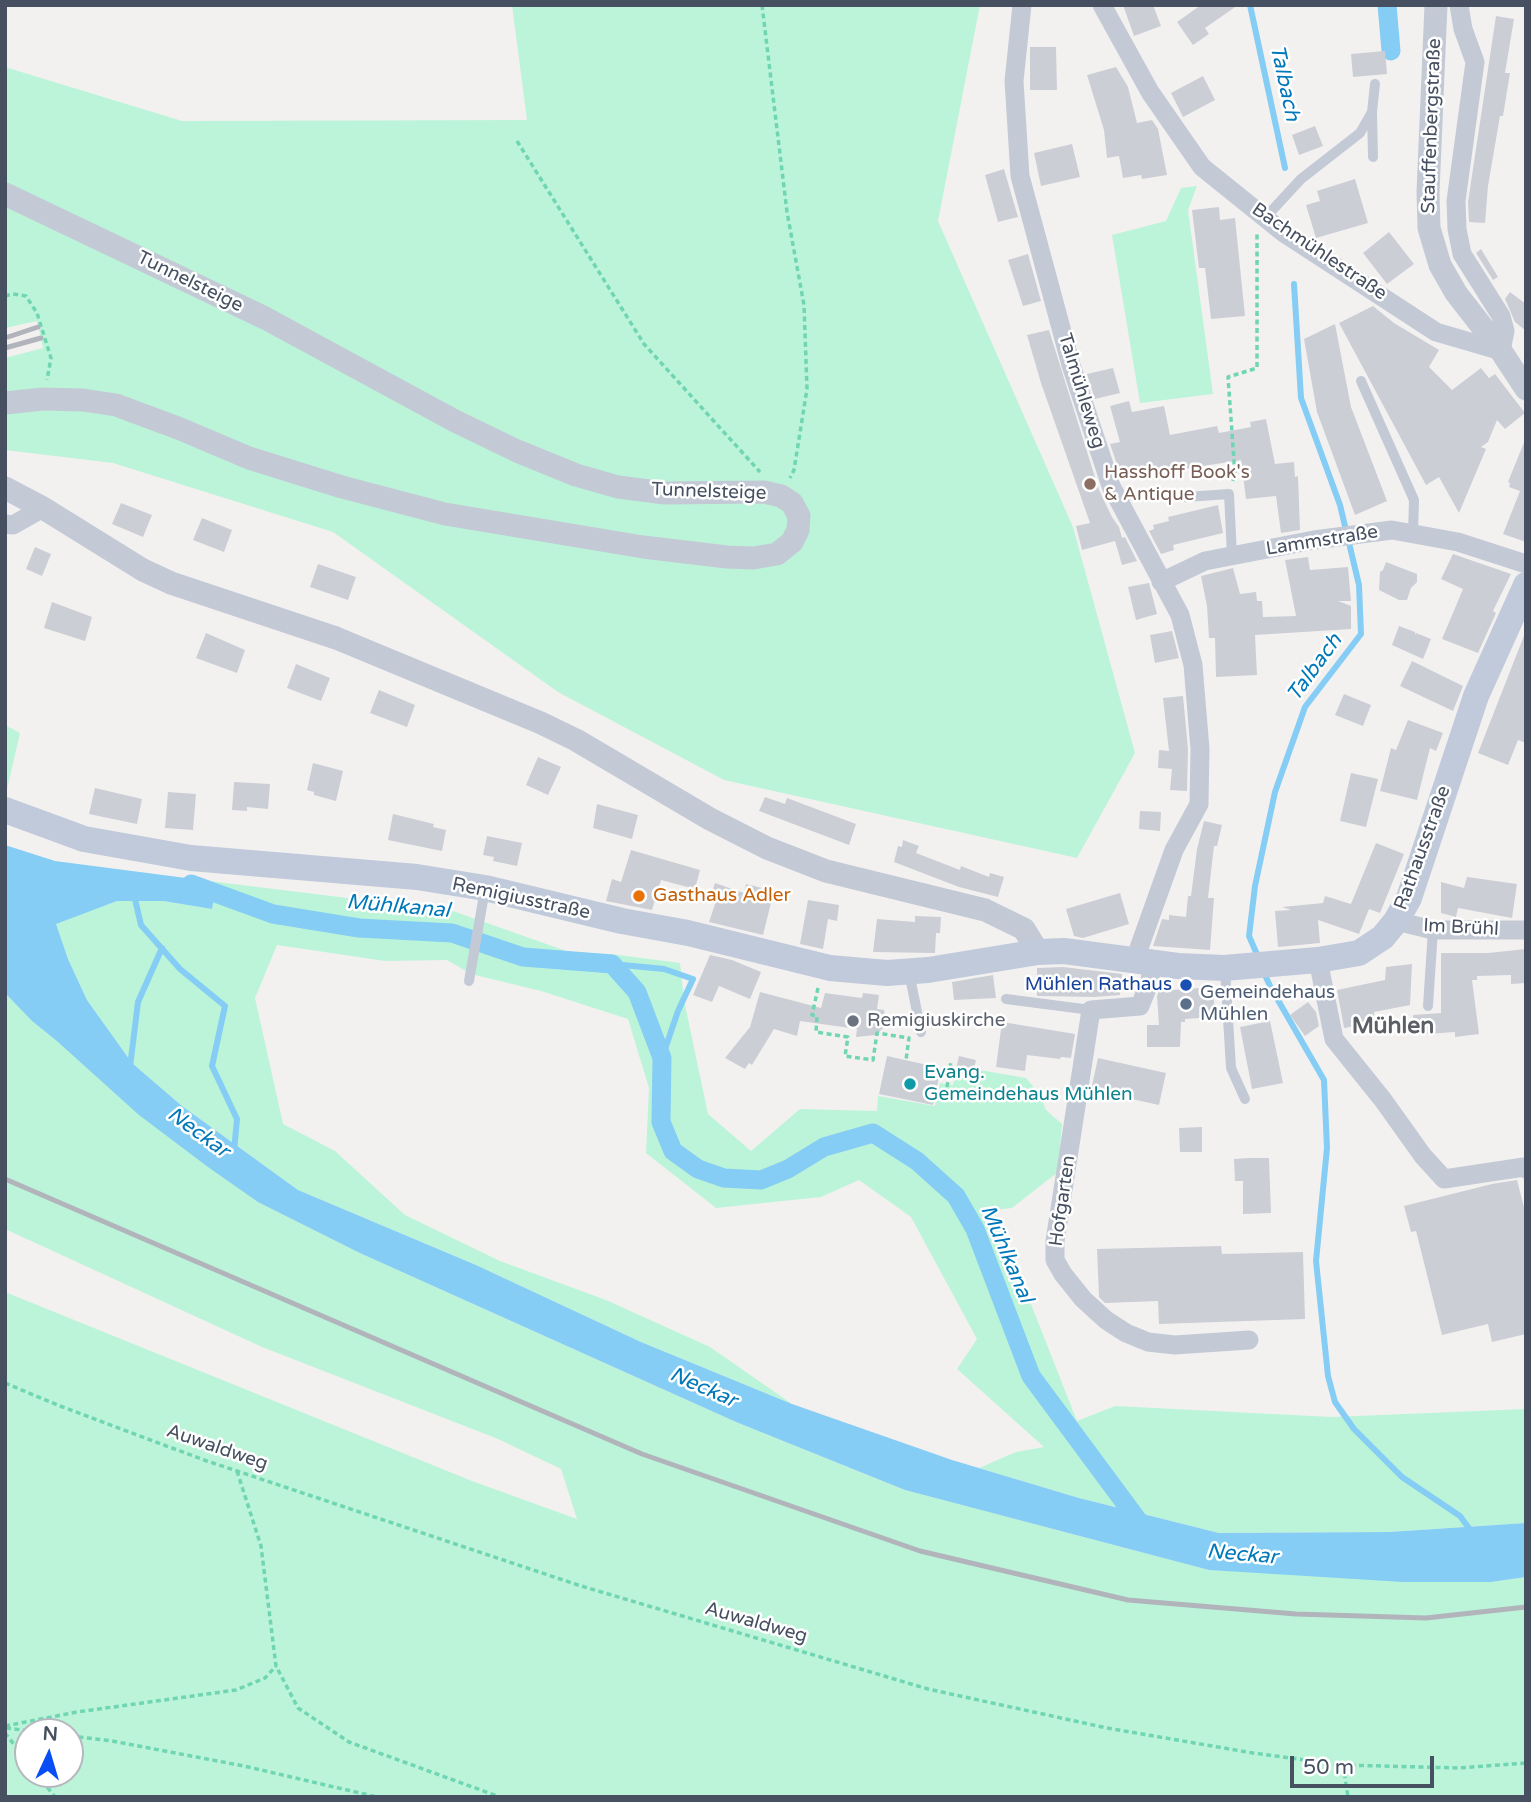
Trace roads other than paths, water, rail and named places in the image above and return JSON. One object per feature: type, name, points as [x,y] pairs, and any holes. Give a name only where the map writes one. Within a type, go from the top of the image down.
[{"type":"main road","name":"Rathausstraße","points":[[1038,953],[1064,951],[1229,968],[1280,965],[1359,953],[1383,937],[1409,898],[1476,696],[1526,585]]},
{"type":"main road","name":"Remigiusstraße","points":[[5,810],[84,839],[191,858],[417,877],[485,888],[822,965],[887,973],[1038,953]]},
{"type":"street","name":"Talmühleweg","points":[[1022,5],[1014,81],[1020,176],[1071,365],[1111,486],[1180,615],[1193,665],[1200,749],[1199,804],[1174,850],[1139,948],[1145,961]]},
{"type":"street","name":"Bachmühlestraße","points":[[1102,5],[1150,92],[1202,167],[1284,233],[1436,331],[1501,351]]},
{"type":"street","name":"Stauffenbergstraße","points":[[1436,5],[1427,192],[1429,228],[1440,265],[1456,293],[1501,351],[1526,389]]},
{"type":"street","name":"Stauffenbergstraße","points":[[1459,5],[1463,29],[1475,62],[1455,201],[1457,229],[1462,254],[1501,316],[1505,331],[1501,351]]},
{"type":"street","name":"Tunnelsteige","points":[[5,194],[265,318],[455,421],[517,451],[576,475],[618,487],[665,493],[764,492],[781,496],[792,503],[799,516],[798,530],[792,542],[776,554],[753,558],[727,558],[643,547],[445,514],[342,487],[249,458],[116,405],[83,400],[43,399],[5,403]]},
{"type":"street","points":[[5,488],[43,508],[143,570],[171,583],[336,638],[541,723],[576,740],[710,819],[790,857],[826,871],[985,910],[1024,929],[1038,953]]},
{"type":"street","points":[[5,524],[13,525],[43,508]]},
{"type":"street","name":"Lammstraße","points":[[1161,582],[1205,561],[1392,530],[1458,542],[1526,564]]},
{"type":"street","name":"Im Brühl","points":[[1396,921],[1433,930],[1526,930]]},
{"type":"street","points":[[1318,960],[1334,1039],[1423,1156],[1444,1178],[1524,1167],[1526,1169]]},
{"type":"street","points":[[1091,1010],[1140,1006],[1150,981],[1145,961]]},
{"type":"street","name":"Hofgarten","points":[[1091,1010],[1055,1241],[1055,1260],[1083,1299],[1126,1334],[1148,1342],[1175,1345],[1249,1340]]},
{"type":"lane","points":[[1373,157],[1372,112],[1375,84]]},
{"type":"lane","points":[[1261,215],[1301,179],[1360,133],[1372,112]]},
{"type":"lane","points":[[1361,381],[1414,500],[1413,534]]},
{"type":"lane","points":[[1186,497],[1229,494],[1232,556]]},
{"type":"lane","points":[[469,981],[485,888]]},
{"type":"lane","points":[[1428,1006],[1433,930]]},
{"type":"lane","points":[[1229,968],[1231,1068],[1245,1099]]},
{"type":"lane","points":[[909,971],[921,1032]]},
{"type":"lane","points":[[1006,999],[1091,1010]]},
{"type":"water","name":"Neckar","points":[[5,845],[55,861],[209,881],[215,893],[212,909],[163,901],[117,901],[56,924],[68,959],[87,1000],[132,1063],[182,1106],[298,1190],[476,1265],[641,1342],[792,1404],[952,1460],[1079,1498],[1219,1533],[1389,1532],[1526,1523],[1526,1577],[1491,1582],[1403,1582],[1209,1570],[905,1490],[736,1422],[362,1254],[258,1202],[208,1167],[139,1115],[32,1021],[5,993]]},
{"type":"waterway","name":"Talbach","points":[[1250,5],[1285,168]]},
{"type":"waterway","points":[[1387,5],[1391,51]]},
{"type":"waterway","name":"Talbach","points":[[1259,959],[1249,936],[1255,886],[1275,792],[1305,707],[1361,634],[1359,585],[1340,505],[1301,398],[1294,284]]},
{"type":"waterway","name":"Mühlkanal","points":[[191,884],[273,914],[359,928],[452,933],[523,957],[612,964],[637,992],[662,1058],[661,1122],[673,1151],[698,1169],[724,1178],[761,1180],[788,1169],[824,1147],[873,1133],[917,1161],[956,1196],[975,1229],[1031,1376],[1145,1530]]},
{"type":"waterway","name":"Neckar","points":[[134,895],[141,925],[180,969],[225,1006],[212,1066],[237,1119],[234,1151]]},
{"type":"waterway","points":[[130,1067],[138,1002],[162,948]]},
{"type":"waterway","points":[[612,964],[664,969],[693,979],[678,1011],[662,1058]]},
{"type":"waterway","points":[[1264,973],[1324,1080],[1327,1148],[1316,1261],[1328,1376],[1335,1402],[1354,1429],[1402,1477],[1460,1516],[1471,1531]]},
{"type":"railway","points":[[8,337],[38,327]]},
{"type":"railway","points":[[5,348],[41,338]]},
{"type":"railway","points":[[5,1179],[642,1454],[920,1551],[1128,1600],[1296,1614],[1426,1618],[1526,1607]]},
{"type":"place","name":"Hasshoff Book's & Antique","points":[[1090,484]]},
{"type":"place","name":"Gasthaus Adler","points":[[639,896]]},
{"type":"place","name":"Mühlen Rathaus","points":[[1186,985]]},
{"type":"place","name":"Gemeindehaus Mühlen","points":[[1186,1004]]},
{"type":"place","name":"Remigiuskirche","points":[[853,1021]]},
{"type":"place","name":"Evang. Gemeindehaus Mühlen","points":[[910,1084]]},
{"type":"district","name":"Mühlen","points":[[1393,1027]]}]
